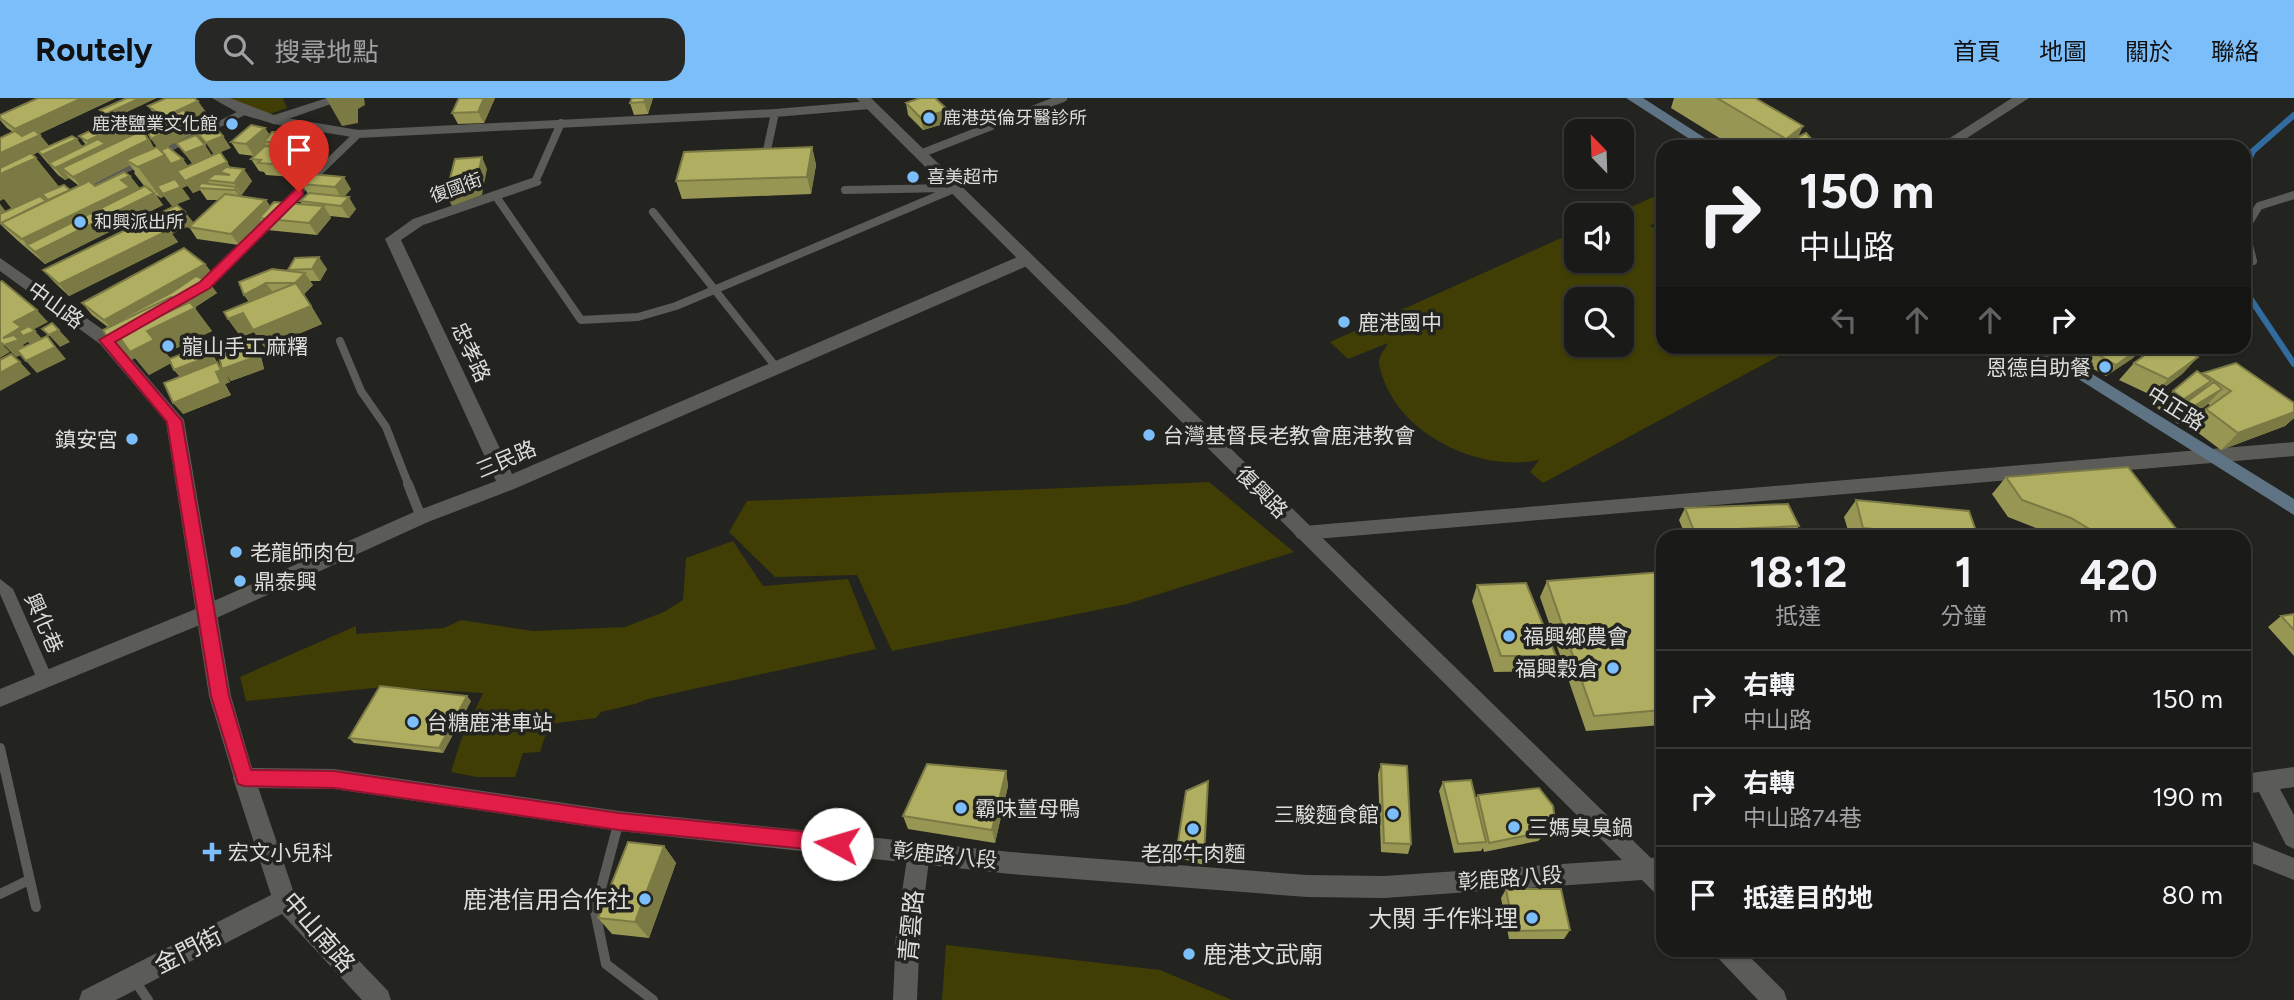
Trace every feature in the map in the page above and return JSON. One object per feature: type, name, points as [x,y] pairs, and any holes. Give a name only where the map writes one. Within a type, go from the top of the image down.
[{"type":"main road","points":[[1633,98],[1701,140]]},
{"type":"main road","name":"中正路","points":[[2047,354],[2294,508]]},
{"type":"street","points":[[219,98],[245,111],[274,120],[322,101],[341,98]]},
{"type":"street","points":[[1954,140],[2022,98]]},
{"type":"street","name":"復興路","points":[[866,102],[1304,533],[1656,872]]},
{"type":"street","points":[[70,197],[245,111]]},
{"type":"street","name":"復國街","points":[[393,239],[418,222],[535,182]]},
{"type":"street","name":"忠孝路","points":[[393,239],[508,484]]},
{"type":"street","name":"三民路","points":[[0,698],[205,614],[421,517],[508,484],[1028,259]]},
{"type":"street","name":"中山路","points":[[0,263],[109,339],[174,421],[220,696],[244,778]]},
{"type":"street","points":[[1304,533],[2294,449]]},
{"type":"street","name":"興化巷","points":[[0,585],[8,593],[45,679]]},
{"type":"street","points":[[2294,777],[2254,782],[2294,838]]},
{"type":"street","name":"彰鹿路八段","points":[[244,778],[334,779],[619,821],[1011,863],[1307,886],[1396,886],[1503,877],[1656,874]]},
{"type":"street","name":"中山南路","points":[[244,778],[285,900],[379,1000]]},
{"type":"street","name":"青雲路","points":[[905,1000],[908,932],[919,852]]},
{"type":"street","points":[[2251,852],[2294,869]]},
{"type":"street","name":"金門街","points":[[91,1000],[285,900]]},
{"type":"street","points":[[1733,957],[1775,1000]]},
{"type":"lane","points":[[920,154],[1063,98]]},
{"type":"lane","points":[[274,120],[358,134],[775,113],[866,102]]},
{"type":"lane","points":[[765,159],[775,113]]},
{"type":"lane","points":[[535,182],[561,123]]},
{"type":"lane","points":[[194,292],[220,271],[358,134]]},
{"type":"lane","points":[[845,190],[956,188]]},
{"type":"lane","points":[[495,195],[581,320],[638,317],[676,306],[956,188]]},
{"type":"lane","points":[[2251,219],[2259,206],[2294,195]]},
{"type":"lane","points":[[653,212],[776,367]]},
{"type":"lane","points":[[2251,253],[2253,261]]},
{"type":"lane","points":[[340,341],[360,391],[386,427],[421,517]]},
{"type":"lane","points":[[0,748],[36,907]]},
{"type":"lane","points":[[619,821],[595,911],[606,964],[653,1000]]},
{"type":"lane","points":[[0,894],[29,880]]},
{"type":"lane","points":[[134,978],[148,1000]]},
{"type":"shaded area","points":[[220,98],[283,98],[287,108],[267,115]]},
{"type":"shaded area","points":[[1656,196],[1656,223],[1649,226],[1656,228],[1656,354],[1783,354],[1543,483],[1530,472],[1539,460],[1494,461],[1471,455],[1428,435],[1410,420],[1396,403],[1380,370],[1380,357],[1388,343],[1348,359],[1330,342],[1564,237],[1564,273],[1634,273],[1634,206]]},
{"type":"shaded area","points":[[1209,482],[1294,552],[1127,604],[892,651],[857,575],[775,577],[729,532],[747,501]]},
{"type":"shaded area","points":[[733,541],[763,586],[848,579],[876,649],[648,699],[601,712],[596,718],[549,724],[540,752],[523,753],[515,777],[477,777],[451,772],[461,740],[483,693],[384,687],[246,701],[240,677],[356,626],[356,634],[444,628],[461,620],[533,631],[625,627],[664,612],[683,600],[686,558]]},
{"type":"shaded area","points":[[946,945],[1160,970],[1232,1000],[942,1000]]},
{"type":"building","points":[[38,98],[82,98],[15,129],[0,118],[0,115]]},
{"type":"building","points":[[127,98],[140,98],[106,114],[100,110]]},
{"type":"building","points":[[166,98],[194,98],[198,101],[164,117],[148,106]]},
{"type":"building","points":[[459,98],[484,98],[478,112],[452,113]]},
{"type":"building","points":[[632,98],[645,98],[644,102],[630,103]]},
{"type":"building","points":[[920,98],[935,98],[948,110],[921,118],[906,103]]},
{"type":"building","points":[[1717,98],[1755,98],[1803,126],[1786,139]]},
{"type":"building","points":[[183,110],[194,118],[151,139],[146,128]]},
{"type":"building","points":[[119,117],[128,122],[87,141],[79,136]]},
{"type":"building","points":[[251,125],[265,128],[246,144],[231,142]]},
{"type":"building","points":[[215,127],[223,136],[206,143],[198,134]]},
{"type":"building","points":[[34,130],[40,135],[0,153],[0,138],[15,131],[22,136]]},
{"type":"building","points":[[143,130],[148,140],[73,177],[62,168]]},
{"type":"building","points":[[272,132],[301,133],[296,142],[264,142]]},
{"type":"building","points":[[1806,133],[1812,140],[1792,140]]},
{"type":"building","points":[[196,135],[205,145],[185,153],[176,143]]},
{"type":"building","points":[[72,136],[77,139],[42,155],[38,151]]},
{"type":"building","points":[[98,139],[105,144],[55,168],[49,163]]},
{"type":"building","points":[[265,146],[316,151],[301,166],[258,163],[261,160],[251,159]]},
{"type":"building","points":[[157,147],[165,155],[138,167],[126,160]]},
{"type":"building","points":[[168,147],[183,159],[171,164],[161,150]]},
{"type":"building","points":[[812,147],[807,177],[676,181],[684,152]]},
{"type":"building","points":[[220,152],[227,162],[185,181],[177,171]]},
{"type":"building","points":[[31,153],[36,158],[0,174],[0,168]]},
{"type":"building","points":[[482,157],[476,183],[446,194],[455,159]]},
{"type":"building","points":[[226,167],[244,169],[234,183],[207,180],[215,174],[230,175],[220,172]]},
{"type":"building","points":[[124,172],[130,176],[121,180],[130,187],[22,239],[1,223],[89,181],[95,186]]},
{"type":"building","points":[[311,174],[344,177],[335,187],[302,184]]},
{"type":"building","points":[[175,179],[181,187],[163,194],[157,186]]},
{"type":"building","points":[[201,183],[236,187],[235,190],[198,188]]},
{"type":"building","points":[[64,185],[70,190],[48,200],[42,194]]},
{"type":"building","points":[[145,186],[154,193],[35,252],[27,245]]},
{"type":"building","points":[[309,193],[349,197],[341,206],[300,201]]},
{"type":"building","points":[[225,194],[266,200],[231,234],[189,227]]},
{"type":"building","points":[[40,196],[46,201],[1,223],[0,214]]},
{"type":"building","points":[[274,202],[324,206],[309,223],[259,218]]},
{"type":"building","points":[[177,205],[185,212],[161,223],[169,230],[59,284],[43,270]]},
{"type":"building","points":[[184,248],[205,264],[104,320],[82,303]]},
{"type":"building","points":[[319,257],[312,269],[288,270],[295,258]]},
{"type":"building","points":[[272,269],[305,273],[295,283],[266,283],[244,295],[239,282]]},
{"type":"building","points":[[196,276],[208,281],[177,300],[171,297],[111,324],[171,293]]},
{"type":"building","points":[[2,281],[37,310],[14,322],[21,327],[3,338],[14,335],[19,340],[4,345],[0,342]]},
{"type":"building","points":[[296,283],[311,306],[253,330],[243,313],[228,319],[224,312]]},
{"type":"building","points":[[171,297],[185,304],[118,335],[121,340],[111,345],[103,330]]},
{"type":"building","points":[[190,302],[195,308],[147,331],[154,340],[130,352],[118,335]]},
{"type":"building","points":[[52,323],[59,330],[49,335],[42,329]]},
{"type":"building","points":[[29,326],[35,331],[23,336],[19,331]]},
{"type":"building","points":[[47,336],[55,347],[26,361],[17,350]]},
{"type":"building","points":[[251,341],[255,357],[222,369],[218,353]]},
{"type":"building","points":[[205,345],[210,356],[174,370],[169,359]]},
{"type":"building","points":[[11,354],[20,362],[0,373],[0,360]]},
{"type":"building","points":[[2097,354],[2132,354],[2116,365]]},
{"type":"building","points":[[2146,354],[2193,354],[2198,357],[2168,379],[2134,363]]},
{"type":"building","points":[[217,362],[221,370],[216,372],[221,383],[173,403],[164,383]]},
{"type":"building","points":[[2236,363],[2294,403],[2294,412],[2238,433],[2206,409],[2231,391],[2203,373]]},
{"type":"building","points":[[2197,371],[2211,381],[2184,399],[2173,391]]},
{"type":"building","points":[[2214,382],[2222,389],[2194,406],[2188,401]]},
{"type":"building","points":[[2128,467],[2177,530],[2091,530],[2071,518],[2022,500],[2006,477]]},
{"type":"building","points":[[1856,500],[1969,511],[1976,530],[1883,530],[1863,528]]},
{"type":"building","points":[[1788,504],[1799,526],[1694,530],[1685,508]]},
{"type":"building","name":"福興穀倉","points":[[1656,572],[1656,711],[1594,716],[1547,581]]},
{"type":"building","points":[[1526,583],[1556,656],[1501,656],[1477,585]]},
{"type":"building","points":[[2294,614],[2294,630],[2281,616]]},
{"type":"building","name":"台糖鹿港車站","points":[[380,686],[467,696],[439,748],[349,738]]},
{"type":"building","name":"霸味薑母鴨","points":[[927,764],[1006,771],[992,830],[903,816]]},
{"type":"building","name":"三駿麵食館","points":[[1381,764],[1407,766],[1411,844],[1384,843]]},
{"type":"building","points":[[1471,780],[1486,842],[1458,844],[1443,782]]},
{"type":"building","name":"老邵牛肉麵","points":[[1208,781],[1204,856],[1177,848],[1186,791]]},
{"type":"building","name":"三媽臭臭鍋","points":[[1539,788],[1553,806],[1555,821],[1543,832],[1489,843],[1478,795]]},
{"type":"building","points":[[628,842],[664,846],[635,922],[598,918]]},
{"type":"building","name":"大関 手作料理","points":[[1506,889],[1561,889],[1570,930],[1514,931]]},
{"type":"waterway","points":[[2251,155],[2294,115]]},
{"type":"waterway","points":[[2251,300],[2294,364]]},
{"type":"place","name":"鹿港英倫牙醫診所","points":[[929,118]]},
{"type":"place","name":"鹿港鹽業文化館","points":[[232,124]]},
{"type":"place","name":"喜美超市","points":[[913,177]]},
{"type":"place","name":"和興派出所","points":[[80,222]]},
{"type":"place","name":"鹿港國中","points":[[1344,322]]},
{"type":"place","name":"龍山手工麻糬","points":[[168,346]]},
{"type":"place","name":"恩德自助餐","points":[[2105,367]]},
{"type":"place","name":"台灣基督長老教會鹿港教會","points":[[1149,435]]},
{"type":"place","name":"鎮安宮","points":[[132,439]]},
{"type":"place","name":"老龍師肉包","points":[[236,552]]},
{"type":"place","name":"鼎泰興","points":[[240,581]]},
{"type":"place","name":"福興鄉農會","points":[[1509,636]]},
{"type":"place","name":"福興穀倉","points":[[1613,668]]},
{"type":"place","name":"台糖鹿港車站","points":[[413,722]]},
{"type":"place","name":"霸味薑母鴨","points":[[961,808]]},
{"type":"place","name":"三駿麵食館","points":[[1393,814]]},
{"type":"place","name":"三媽臭臭鍋","points":[[1514,827]]},
{"type":"place","name":"老邵牛肉麵","points":[[1193,829]]},
{"type":"place","name":"宏文小兒科","points":[[212,852]]},
{"type":"place","name":"鹿港信用合作社","points":[[645,899]]},
{"type":"place","name":"大関 手作料理","points":[[1532,918]]},
{"type":"place","name":"鹿港文武廟","points":[[1189,954]]},
{"type":"route","points":[[299,192],[205,285],[106,340],[174,421],[220,696],[244,778],[334,779],[619,821],[837,844]]}]
